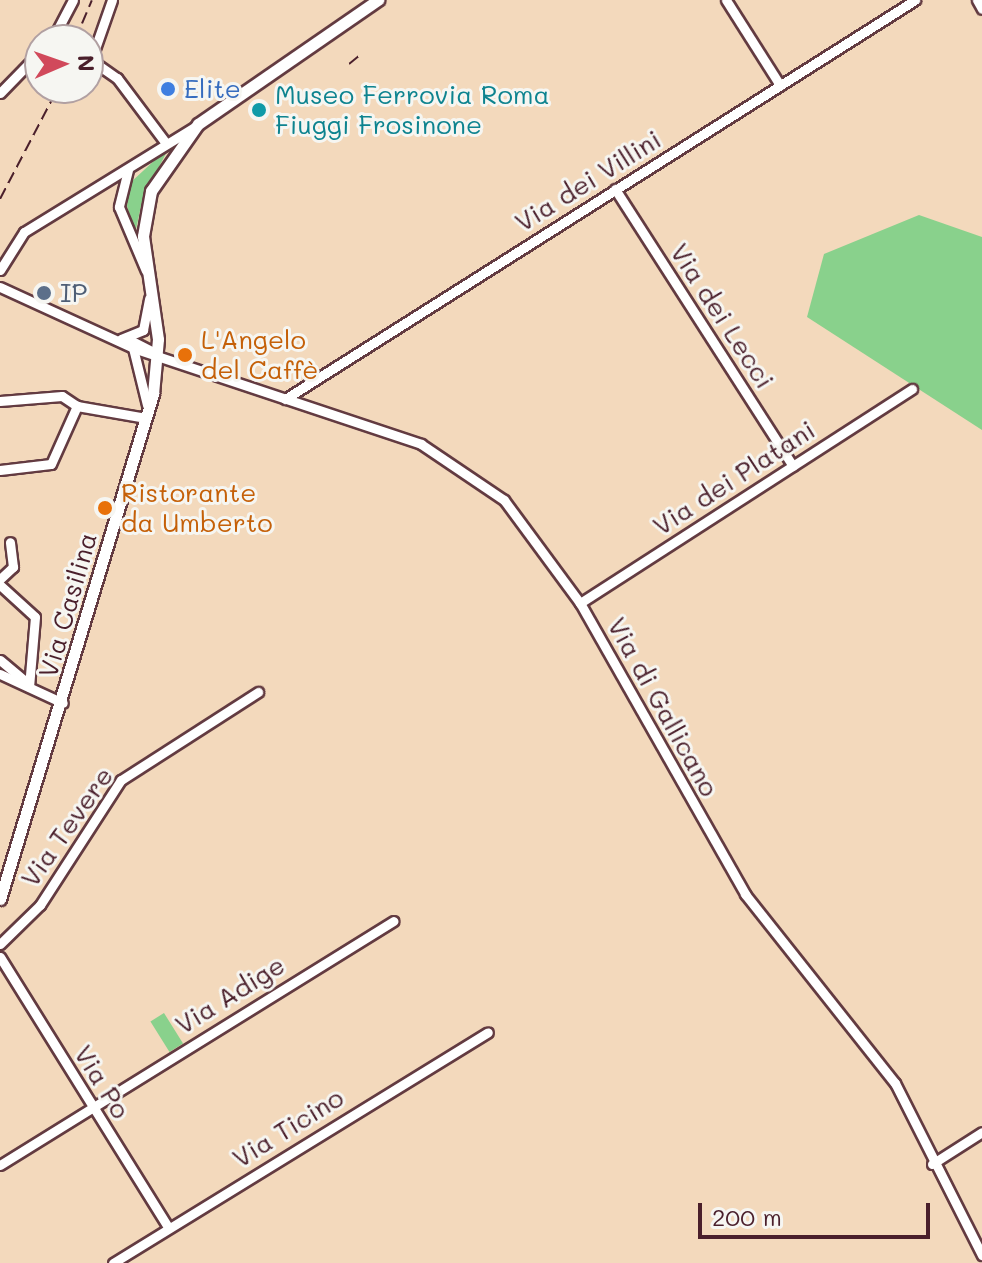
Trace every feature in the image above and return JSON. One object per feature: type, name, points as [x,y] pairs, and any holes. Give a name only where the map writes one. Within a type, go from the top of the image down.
[{"type":"main road","name":"Via Casilina","points":[[0,899],[63,703],[147,416],[159,355],[146,271],[149,198],[195,127],[378,0]]},
{"type":"street","points":[[60,24],[73,0]]},
{"type":"street","points":[[112,0],[91,60],[117,78],[165,142]]},
{"type":"street","points":[[726,0],[780,85]]},
{"type":"street","name":"Via dei Villini","points":[[285,399],[915,0]]},
{"type":"street","points":[[977,0],[982,9]]},
{"type":"street","points":[[0,93],[24,68]]},
{"type":"street","points":[[0,270],[24,232],[165,142],[195,127]]},
{"type":"street","points":[[129,167],[119,207],[146,271]]},
{"type":"street","name":"Via dei Lecci","points":[[615,189],[793,466]]},
{"type":"street","points":[[0,287],[159,355]]},
{"type":"street","points":[[121,339],[143,330],[150,289]]},
{"type":"street","points":[[121,339],[133,348],[159,355]]},
{"type":"street","points":[[0,401],[60,396],[77,406],[147,416],[145,374],[133,348]]},
{"type":"street","name":"Via di Gallicano","points":[[159,355],[421,444],[463,466],[504,500],[580,603],[733,876],[889,1074],[932,1164],[982,1255]]},
{"type":"street","name":"Via dei Platani","points":[[580,603],[912,389]]},
{"type":"street","points":[[0,470],[51,464],[77,406]]},
{"type":"street","points":[[10,542],[13,564],[0,582],[35,617],[29,686]]},
{"type":"street","points":[[0,660],[29,686]]},
{"type":"street","points":[[0,674],[63,703]]},
{"type":"street","name":"Via Tevere","points":[[0,944],[40,905],[121,780],[258,692]]},
{"type":"street","name":"Via Adige","points":[[0,1165],[393,921]]},
{"type":"street","name":"Via Po","points":[[0,957],[169,1228]]},
{"type":"street","name":"Via Ticino","points":[[113,1263],[488,1032]]},
{"type":"street","points":[[932,1164],[982,1132]]},
{"type":"green space","points":[[170,146],[143,197],[135,234],[127,206],[130,183]]},
{"type":"green space","points":[[919,215],[982,237],[982,430],[807,317],[824,254]]},
{"type":"green space","points":[[164,1013],[183,1044],[170,1052],[150,1021]]},
{"type":"railway","points":[[82,24],[92,0]]},
{"type":"railway","points":[[349,64],[359,56]]},
{"type":"railway","points":[[0,199],[50,104]]},
{"type":"place","name":"Elite","points":[[168,89]]},
{"type":"place","name":"Museo Ferrovia Roma Fiuggi Frosinone","points":[[259,110]]},
{"type":"place","name":"IP","points":[[44,293]]},
{"type":"place","name":"L'Angelo del Caffè","points":[[185,355]]},
{"type":"place","name":"Ristorante da Umberto","points":[[105,508]]}]
